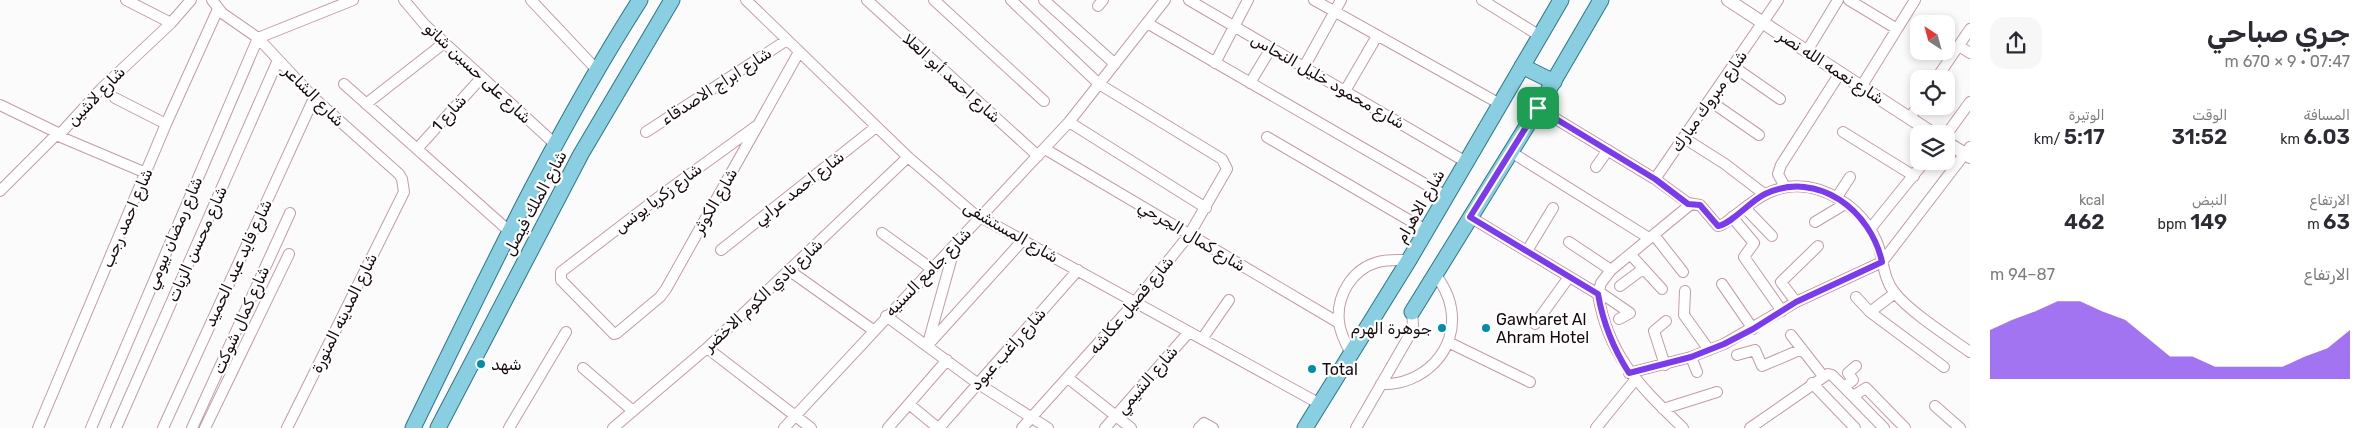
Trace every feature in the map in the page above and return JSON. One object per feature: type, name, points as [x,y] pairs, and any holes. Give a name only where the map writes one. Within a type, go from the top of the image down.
[{"type":"main road","name":"شارع الملك فيصل","points":[[413,428],[555,144],[640,0]]},
{"type":"main road","name":"شارع الملك فيصل","points":[[438,428],[571,171],[672,0]]},
{"type":"main road","name":"شارع الاهرام","points":[[1305,428],[1409,260],[1561,0]]},
{"type":"main road","points":[[1412,312],[1554,82],[1601,0]]},
{"type":"main road","points":[[630,15],[654,30]]},
{"type":"main road","points":[[1522,66],[1554,82]]},
{"type":"street","points":[[126,0],[171,23]]},
{"type":"street","name":"شارع لاشين","points":[[0,191],[101,89],[171,23],[191,0]]},
{"type":"street","points":[[258,38],[353,0]]},
{"type":"street","name":"شارع على حسين شاتو","points":[[404,0],[444,43],[555,144]]},
{"type":"street","points":[[531,0],[597,70]]},
{"type":"street","name":"شارع المستشفى","points":[[746,0],[908,157],[958,201],[981,217],[1320,404]]},
{"type":"street","name":"شارع احمد أبو العلا","points":[[866,0],[1042,152]]},
{"type":"street","points":[[934,0],[1044,101]]},
{"type":"street","points":[[1011,0],[1099,84]]},
{"type":"street","points":[[1044,0],[1115,64]]},
{"type":"street","name":"شارع جامع السنيه","points":[[791,423],[873,330],[1069,122],[1166,0]]},
{"type":"street","name":"شارع محمود خليل النحاس","points":[[1189,0],[1466,162]]},
{"type":"street","points":[[1215,63],[1248,0]]},
{"type":"street","points":[[1314,0],[1500,104]]},
{"type":"street","points":[[1304,67],[1341,0]]},
{"type":"street","points":[[1482,0],[1540,36]]},
{"type":"street","name":"شارع نعمه الله نصر","points":[[1728,0],[1920,125]]},
{"type":"street","name":"شارع مبروك مبارك","points":[[1655,179],[1734,67],[1778,0]]},
{"type":"street","points":[[1806,51],[1838,0]]},
{"type":"street","points":[[1849,0],[1897,28]]},
{"type":"street","points":[[1861,86],[1915,0]]},
{"type":"street","name":"شارع الشاعر","points":[[216,3],[258,38],[314,98],[399,174],[404,185],[401,197]]},
{"type":"street","name":"شارع احمد رجب","points":[[38,428],[216,3]]},
{"type":"street","points":[[1147,24],[1446,196]]},
{"type":"street","points":[[1942,70],[1970,29]]},
{"type":"street","points":[[1345,91],[1377,36]]},
{"type":"street","name":"شارع رمضان بيومي","points":[[91,428],[258,38]]},
{"type":"street","name":"شارع ابراج الاصدقاء","points":[[646,132],[787,40]]},
{"type":"street","points":[[366,104],[444,43]]},
{"type":"street","points":[[1959,46],[1970,53]]},
{"type":"street","points":[[1250,83],[1271,48]]},
{"type":"street","name":"شارع الكوثر","points":[[613,333],[618,334],[663,293],[799,52]]},
{"type":"street","name":"شارع محسن الزيات","points":[[116,428],[278,60]]},
{"type":"street","points":[[1734,67],[1780,99]]},
{"type":"street","points":[[1785,187],[1778,174],[1781,165],[1840,73]]},
{"type":"street","name":"شارع 1","points":[[417,149],[482,77]]},
{"type":"street","points":[[344,84],[510,231]]},
{"type":"street","name":"شارع فصيل عكاشه","points":[[1022,428],[1135,302],[1189,235],[1227,172],[1227,166],[1222,159],[1099,84]]},
{"type":"street","points":[[115,98],[166,124]]},
{"type":"street","name":"شارع فايد عبد الحميد","points":[[163,428],[314,98]]},
{"type":"street","points":[[1710,101],[1760,135]]},
{"type":"street","points":[[1953,125],[1970,102]]},
{"type":"street","points":[[0,105],[58,134],[146,173]]},
{"type":"street","points":[[1538,108],[1655,179],[1691,204],[1700,205],[1718,226],[1764,194],[1785,187],[1812,188],[1836,197],[1859,215],[1870,229],[1888,282],[1895,294],[1970,352]]},
{"type":"street","points":[[1069,122],[1206,208]]},
{"type":"street","name":"شارع زكريا يونس","points":[[613,333],[560,276],[561,272],[664,193],[759,124]]},
{"type":"street","name":"شارع احمد عرابي","points":[[721,250],[876,126]]},
{"type":"street","points":[[1843,132],[1914,176]]},
{"type":"street","points":[[1267,137],[1426,230]]},
{"type":"street","points":[[1684,138],[1725,164],[1764,194]]},
{"type":"street","points":[[1596,428],[1632,376],[1709,350],[1753,329],[1796,302],[1882,262],[1968,153],[1955,146]]},
{"type":"street","points":[[1596,167],[1608,150]]},
{"type":"street","name":"شارع كمال الجرحي","points":[[1042,152],[1339,323]]},
{"type":"street","points":[[1511,152],[1652,236],[1684,272]]},
{"type":"street","name":"شارع نادي الكوم الاخضر","points":[[613,428],[707,348],[908,157]]},
{"type":"street","points":[[1870,229],[1918,170]]},
{"type":"street","points":[[1836,197],[1850,177]]},
{"type":"street","name":"شارع المدينه المنورة","points":[[287,428],[401,197]]},
{"type":"street","points":[[1683,428],[1632,376],[1611,341],[1603,318],[1598,292],[1601,283],[1611,270],[1691,204]]},
{"type":"street","points":[[1815,222],[1846,204]]},
{"type":"street","points":[[1527,251],[1553,208]]},
{"type":"street","points":[[1745,208],[1772,236]]},
{"type":"street","name":"شارع كمال شوكت","points":[[192,428],[290,213]]},
{"type":"street","points":[[1470,217],[1630,312],[1619,318]]},
{"type":"street","points":[[1732,217],[1755,243],[1744,257],[1782,311]]},
{"type":"street","points":[[882,233],[932,269]]},
{"type":"street","points":[[928,346],[1023,240]]},
{"type":"street","points":[[1569,242],[1611,270]]},
{"type":"street","points":[[928,346],[956,243]]},
{"type":"street","points":[[1796,302],[1781,282],[1818,246]]},
{"type":"street","points":[[205,428],[289,254]]},
{"type":"street","points":[[1630,254],[1662,289]]},
{"type":"street","points":[[1351,354],[1339,323],[1341,298],[1355,276],[1376,262],[1409,260]]},
{"type":"street","points":[[1620,286],[1643,269]]},
{"type":"street","name":"شارع راغب عبود","points":[[939,428],[1078,270]]},
{"type":"street","points":[[790,271],[873,330]]},
{"type":"street","points":[[1381,384],[1402,383],[1425,372],[1435,364],[1448,342],[1451,331],[1451,309],[1444,288],[1435,273]]},
{"type":"street","points":[[1535,324],[1569,277]]},
{"type":"street","points":[[1722,284],[1753,329]]},
{"type":"street","points":[[1685,291],[1684,315],[1709,350]]},
{"type":"street","points":[[1870,312],[1895,294]]},
{"type":"street","points":[[1856,297],[1870,312],[1944,367]]},
{"type":"street","points":[[1202,339],[1229,300]]},
{"type":"street","points":[[1356,428],[1412,330],[1412,312]]},
{"type":"street","points":[[886,316],[977,383],[1048,428]]},
{"type":"street","points":[[1665,365],[1654,331],[1666,321]]},
{"type":"street","points":[[509,428],[566,332]]},
{"type":"street","name":"شارع الشيمي","points":[[1105,428],[1189,332]]},
{"type":"street","points":[[1791,335],[1823,376]]},
{"type":"street","points":[[1448,342],[1530,382]]},
{"type":"street","points":[[707,348],[791,423],[811,428]]},
{"type":"street","points":[[1737,355],[1755,350],[1762,366],[1802,349]]},
{"type":"street","points":[[1691,357],[1697,372]]},
{"type":"street","points":[[888,428],[947,360]]},
{"type":"street","points":[[1844,387],[1853,380],[1848,373],[1856,366]]},
{"type":"street","points":[[583,368],[633,411]]},
{"type":"street","points":[[1758,426],[1812,383],[1830,374],[1884,428]]},
{"type":"street","points":[[1068,378],[1131,428]]},
{"type":"street","points":[[1812,383],[1855,428]]},
{"type":"street","points":[[1853,396],[1865,387],[1905,428]]},
{"type":"street","points":[[1663,409],[1717,392]]},
{"type":"street","points":[[908,404],[939,428]]},
{"type":"street","points":[[1935,406],[1960,428]]},
{"type":"street","points":[[1199,428],[1204,424],[1213,428]]},
{"type":"place","name":"جوهرة الهرم","points":[[1442,328]]},
{"type":"place","name":"Gawharet Al Ahram Hotel","points":[[1486,328]]},
{"type":"place","name":"شهد","points":[[481,364]]},
{"type":"place","name":"Total","points":[[1312,369]]},
{"type":"route","points":[[1538,108],[1655,179],[1688,204],[1700,205],[1718,226],[1764,194],[1785,187],[1798,186],[1825,192],[1853,209],[1865,222],[1876,240],[1882,262],[1796,302],[1753,329],[1724,344],[1665,365],[1629,373],[1611,341],[1603,318],[1598,294],[1470,217],[1538,108]]}]
